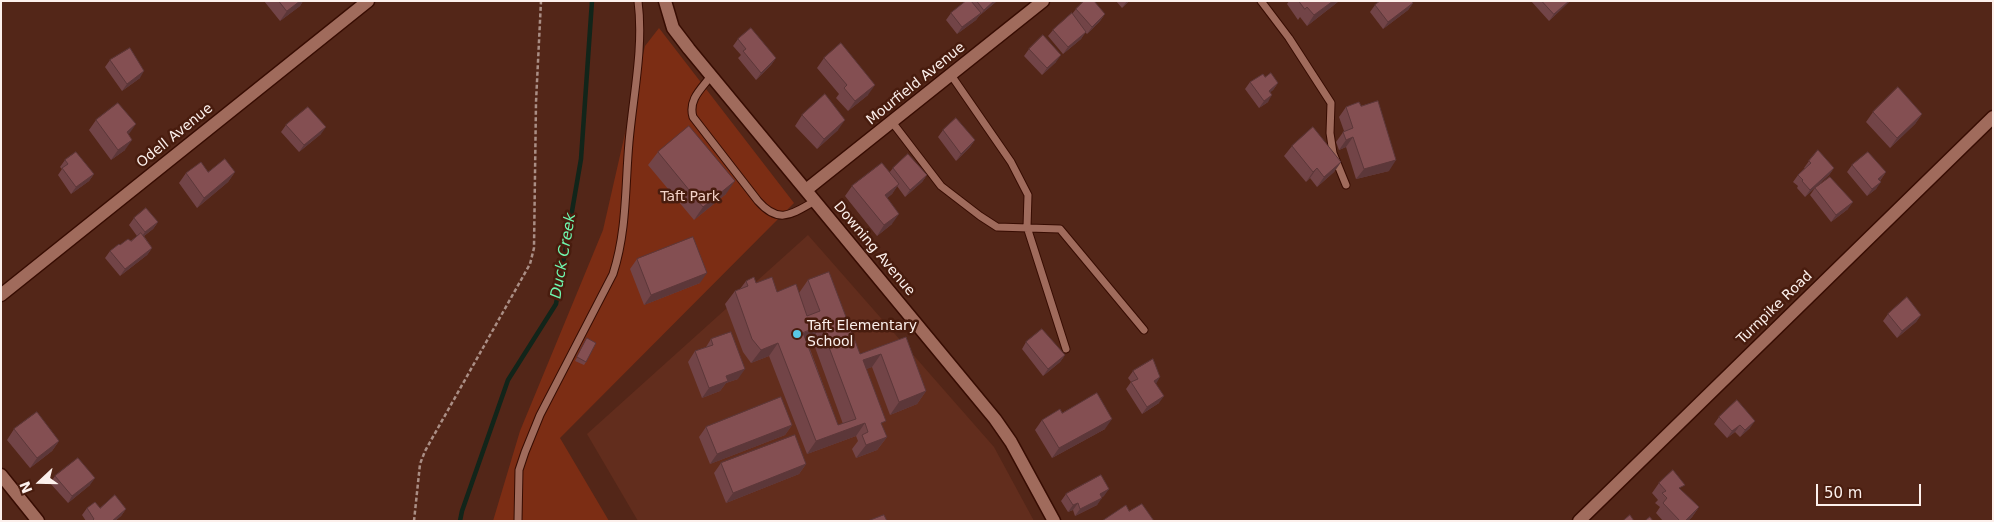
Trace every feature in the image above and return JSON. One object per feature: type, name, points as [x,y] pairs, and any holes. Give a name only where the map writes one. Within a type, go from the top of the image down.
[{"type":"street","name":"Odell Avenue","points":[[1,295],[368,1]]},
{"type":"street","name":"Downing Avenue","points":[[665,1],[673,28],[995,419],[1011,442],[1054,521]]},
{"type":"street","name":"Mourfield Avenue","points":[[806,190],[1043,1]]},
{"type":"street","name":"Turnpike Road","points":[[1579,521],[1993,117]]},
{"type":"street","points":[[1,475],[38,521]]},
{"type":"lane","points":[[518,521],[519,478],[525,452],[540,415],[613,274],[620,252],[624,220],[629,135],[640,36],[638,1]]},
{"type":"lane","points":[[1261,1],[1289,38],[1331,103],[1330,133],[1334,153],[1346,184]]},
{"type":"lane","points":[[951,75],[1011,162],[1028,195],[1027,227],[1066,349]]},
{"type":"lane","points":[[711,76],[693,100],[691,111],[693,118],[758,202],[775,216],[794,213],[815,201]]},
{"type":"lane","points":[[892,122],[942,186],[997,227],[1060,229],[1144,330]]},
{"type":"path","points":[[414,521],[420,464],[425,451],[514,295],[530,264],[534,248],[536,102],[541,1]]},
{"type":"shaded area","name":"Taft Elementary School","points":[[808,235],[994,447],[1034,521],[638,521],[587,434]]},
{"type":"green space","name":"Taft Park","points":[[659,28],[794,203],[560,438],[609,521],[493,521],[520,431],[603,230],[645,46]]},
{"type":"building","points":[[279,1],[300,1],[287,11]]},
{"type":"building","points":[[966,1],[971,1],[981,13],[962,27],[951,13]]},
{"type":"building","points":[[977,1],[994,1],[984,10]]},
{"type":"building","points":[[1084,1],[1094,1],[1105,14],[1092,27],[1076,9]]},
{"type":"building","points":[[1299,1],[1333,1],[1314,15],[1307,7],[1305,9]]},
{"type":"building","points":[[1380,1],[1411,1],[1413,3],[1388,22],[1375,5]]},
{"type":"building","points":[[1542,1],[1569,1],[1554,14]]},
{"type":"building","points":[[1072,13],[1086,32],[1068,47],[1053,30]]},
{"type":"building","points":[[751,28],[776,58],[761,73],[743,51],[746,49],[738,39]]},
{"type":"building","points":[[1043,35],[1061,55],[1047,68],[1029,49]]},
{"type":"building","points":[[841,43],[875,85],[855,101],[844,88],[847,85],[824,58]]},
{"type":"building","points":[[130,48],[144,71],[127,84],[110,60]]},
{"type":"building","points":[[1271,73],[1278,83],[1269,91],[1272,95],[1264,101],[1250,82],[1263,74],[1265,77]]},
{"type":"building","points":[[1898,87],[1922,114],[1897,138],[1873,112]]},
{"type":"building","points":[[825,94],[845,120],[824,139],[802,115]]},
{"type":"building","points":[[1378,101],[1396,160],[1364,169],[1353,137],[1346,140],[1343,132],[1353,128],[1346,107],[1359,102],[1361,106]]},
{"type":"building","points":[[118,103],[136,124],[127,132],[132,140],[118,150],[96,120]]},
{"type":"building","points":[[308,107],[326,127],[304,145],[286,125]]},
{"type":"building","points":[[956,118],[975,140],[961,154],[943,130]]},
{"type":"building","points":[[689,126],[735,181],[703,207],[658,152]]},
{"type":"building","points":[[1313,127],[1341,162],[1324,177],[1317,168],[1313,172],[1292,146]]},
{"type":"building","points":[[1818,150],[1834,168],[1810,190],[1798,175],[1811,163],[1809,161]]},
{"type":"building","points":[[76,152],[94,174],[76,187],[62,168],[68,164],[65,160]]},
{"type":"building","points":[[1868,152],[1886,172],[1878,179],[1881,182],[1872,189],[1852,165]]},
{"type":"building","points":[[908,154],[927,175],[910,190],[893,168]]},
{"type":"building","points":[[225,159],[235,172],[204,198],[186,173],[201,162],[208,172]]},
{"type":"building","points":[[882,163],[899,184],[885,195],[899,214],[884,225],[852,186]]},
{"type":"building","points":[[1830,177],[1853,202],[1836,215],[1815,188]]},
{"type":"building","points":[[146,208],[158,222],[145,232],[134,218]]},
{"type":"building","points":[[141,233],[152,248],[125,269],[110,251],[128,239],[131,241]]},
{"type":"building","points":[[693,237],[707,273],[651,295],[637,259]]},
{"type":"building","points":[[829,272],[860,354],[906,337],[926,391],[899,402],[881,354],[863,360],[886,421],[881,423],[887,437],[866,445],[862,435],[868,432],[865,423],[816,441],[778,343],[761,350],[752,339],[735,291],[748,286],[746,281],[754,277],[756,283],[772,277],[777,292],[796,284],[807,316],[820,311],[808,280]],"holes":[[[821,326],[856,419],[838,425],[803,333]]]},
{"type":"building","points":[[1907,297],[1921,315],[1902,331],[1888,314]]},
{"type":"building","points":[[1042,329],[1065,355],[1048,369],[1026,342]]},
{"type":"building","points":[[731,332],[745,369],[726,376],[728,381],[709,388],[695,351],[713,345],[711,339]]},
{"type":"building","points":[[587,338],[596,343],[586,362],[577,357]]},
{"type":"building","points":[[1153,359],[1160,377],[1154,381],[1164,396],[1147,407],[1131,382],[1138,379],[1133,371]]},
{"type":"building","points":[[1097,393],[1112,419],[1059,448],[1042,420],[1060,409],[1062,413]]},
{"type":"building","points":[[781,397],[792,425],[717,454],[706,427]]},
{"type":"building","points":[[1737,400],[1755,421],[1745,430],[1740,425],[1732,431],[1719,417]]},
{"type":"building","points":[[37,412],[59,441],[37,458],[14,429]]},
{"type":"building","points":[[795,435],[806,464],[733,493],[721,463]]},
{"type":"building","points":[[78,458],[95,478],[72,496],[55,476]]},
{"type":"building","points":[[1673,470],[1685,485],[1679,488],[1699,507],[1685,521],[1680,521],[1663,503],[1667,498],[1662,493],[1666,491],[1659,483]]},
{"type":"building","points":[[1101,475],[1109,489],[1100,494],[1102,498],[1080,509],[1078,503],[1073,505],[1066,494]]},
{"type":"building","points":[[115,495],[126,509],[112,521],[92,521],[94,519],[87,508],[95,502],[100,508]]},
{"type":"building","points":[[1142,504],[1154,521],[1102,521],[1126,505],[1129,511]]},
{"type":"building","points":[[884,515],[887,521],[868,521]]},
{"type":"building","points":[[1630,515],[1634,521],[1623,521]]},
{"type":"building","points":[[1650,517],[1653,521],[1645,521]]},
{"type":"waterway","name":"Duck Creek","points":[[460,521],[508,380],[556,304],[581,159],[592,1]]},
{"type":"place","name":"Taft Elementary School","points":[[797,334]]}]
